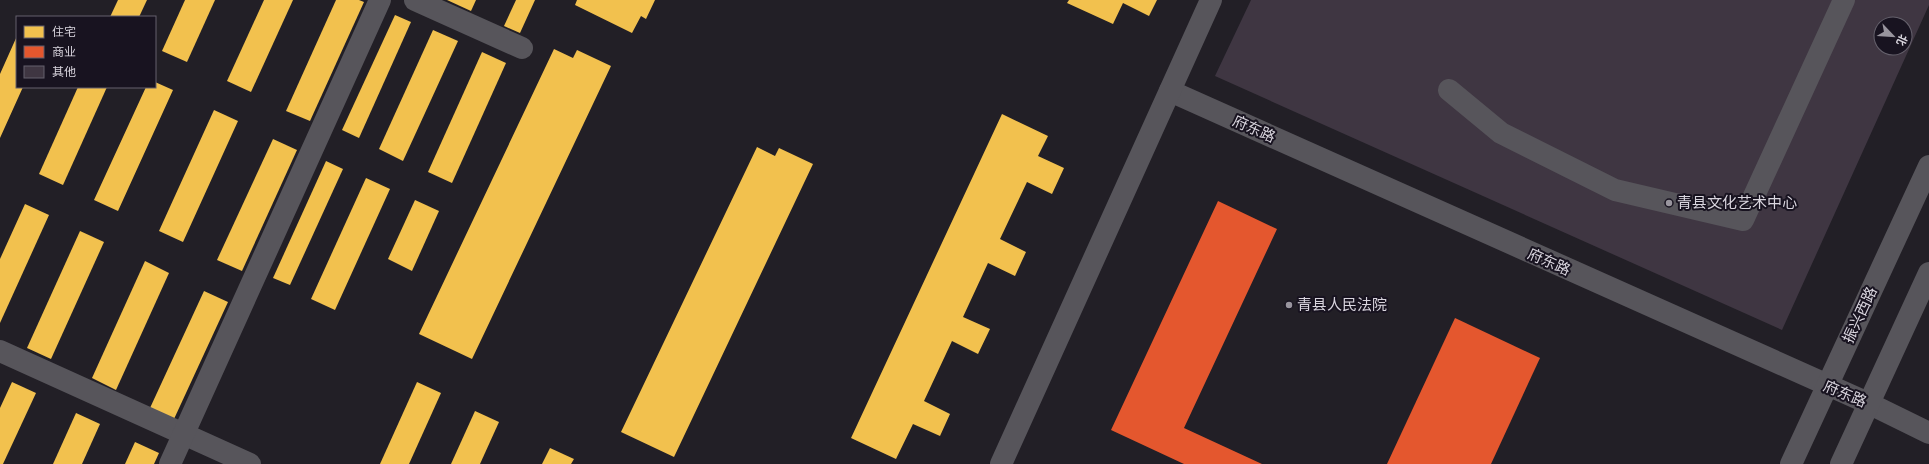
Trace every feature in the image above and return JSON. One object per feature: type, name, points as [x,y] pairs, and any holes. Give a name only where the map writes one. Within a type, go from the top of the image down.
[{"type":"street","points":[[170,464],[380,0]]},
{"type":"street","points":[[415,0],[522,48]]},
{"type":"street","points":[[1001,464],[1211,0]]},
{"type":"street","points":[[1449,90],[1501,133],[1615,190],[1742,220],[1844,0]]},
{"type":"street","name":"府东路","points":[[1170,91],[1868,404],[1929,433]]},
{"type":"street","name":"振兴西路","points":[[1791,464],[1929,166]]},
{"type":"street","points":[[1841,464],[1929,273]]},
{"type":"street","points":[[0,351],[250,464]]},
{"type":"building: 住宅","points":[[118,0],[147,0],[139,16],[110,16]]},
{"type":"building: 住宅","points":[[185,0],[215,0],[187,62],[162,51]]},
{"type":"building: 住宅","points":[[264,0],[293,0],[251,92],[227,81]]},
{"type":"building: 住宅","points":[[336,0],[359,0],[364,2],[310,121],[286,111]]},
{"type":"building: 住宅","points":[[447,0],[476,0],[471,11]]},
{"type":"building: 住宅","points":[[516,0],[535,0],[520,33],[504,26]]},
{"type":"building: 住宅","points":[[577,0],[655,0],[646,19],[641,16],[632,33],[575,5]]},
{"type":"building: 住宅","points":[[1069,0],[1157,0],[1149,16],[1123,3],[1113,24],[1067,3]]},
{"type":"building: 住宅","points":[[395,15],[411,22],[359,138],[342,130]]},
{"type":"building: 住宅","points":[[433,30],[458,41],[403,161],[379,149]]},
{"type":"building: 住宅","points":[[16,38],[16,88],[23,88],[0,138],[0,74]]},
{"type":"building: 住宅","points":[[554,49],[573,58],[577,50],[611,66],[472,359],[419,334]]},
{"type":"building: 住宅","points":[[482,52],[506,63],[452,183],[428,172]]},
{"type":"building: 住宅","points":[[156,82],[173,90],[118,211],[94,200],[146,88],[156,88]]},
{"type":"building: 住宅","points":[[78,88],[107,88],[63,185],[39,174]]},
{"type":"building: 住宅","points":[[214,110],[238,121],[183,242],[159,231]]},
{"type":"building: 住宅","points":[[1002,114],[1048,136],[1038,156],[1064,168],[1052,194],[1027,182],[1000,239],[1026,252],[1015,276],[988,263],[963,317],[990,329],[978,354],[952,341],[924,401],[950,414],[940,436],[913,424],[896,459],[851,438]]},
{"type":"building: 住宅","points":[[273,139],[297,150],[242,271],[217,260]]},
{"type":"building: 住宅","points":[[757,147],[775,156],[779,148],[813,164],[674,457],[621,432]]},
{"type":"building: 住宅","points":[[326,161],[343,169],[290,285],[273,278]]},
{"type":"building: 住宅","points":[[366,178],[390,189],[335,310],[311,299]]},
{"type":"building: 住宅","points":[[415,200],[439,211],[412,271],[388,259]]},
{"type":"building: 住宅","points":[[25,204],[49,215],[0,323],[0,259]]},
{"type":"building: 住宅","points":[[80,231],[104,242],[51,359],[27,348]]},
{"type":"building: 住宅","points":[[145,261],[169,273],[116,390],[92,378]]},
{"type":"building: 住宅","points":[[204,291],[228,302],[174,419],[150,408]]},
{"type":"building: 住宅","points":[[12,382],[36,393],[3,464],[0,464],[0,408]]},
{"type":"building: 住宅","points":[[417,382],[441,393],[409,464],[380,464]]},
{"type":"building: 住宅","points":[[475,411],[499,422],[480,464],[451,464]]},
{"type":"building: 住宅","points":[[76,413],[100,424],[82,464],[53,464]]},
{"type":"building: 住宅","points":[[135,442],[159,453],[154,464],[125,464]]},
{"type":"building: 住宅","points":[[550,448],[574,459],[571,464],[542,464]]},
{"type":"building: 商业","points":[[1218,201],[1277,229],[1184,428],[1262,464],[1184,464],[1111,430]]},
{"type":"building: 商业","points":[[1455,318],[1540,358],[1491,464],[1387,464]]},
{"type":"building: 其他","name":"青县文化艺术中心","points":[[1251,0],[1929,0],[1929,5],[1913,40],[1913,16],[1873,16],[1873,56],[1906,56],[1782,330],[1215,76]]},
{"type":"place","name":"青县文化艺术中心","points":[[1669,203]]},
{"type":"place","name":"青县人民法院","points":[[1289,305]]}]
